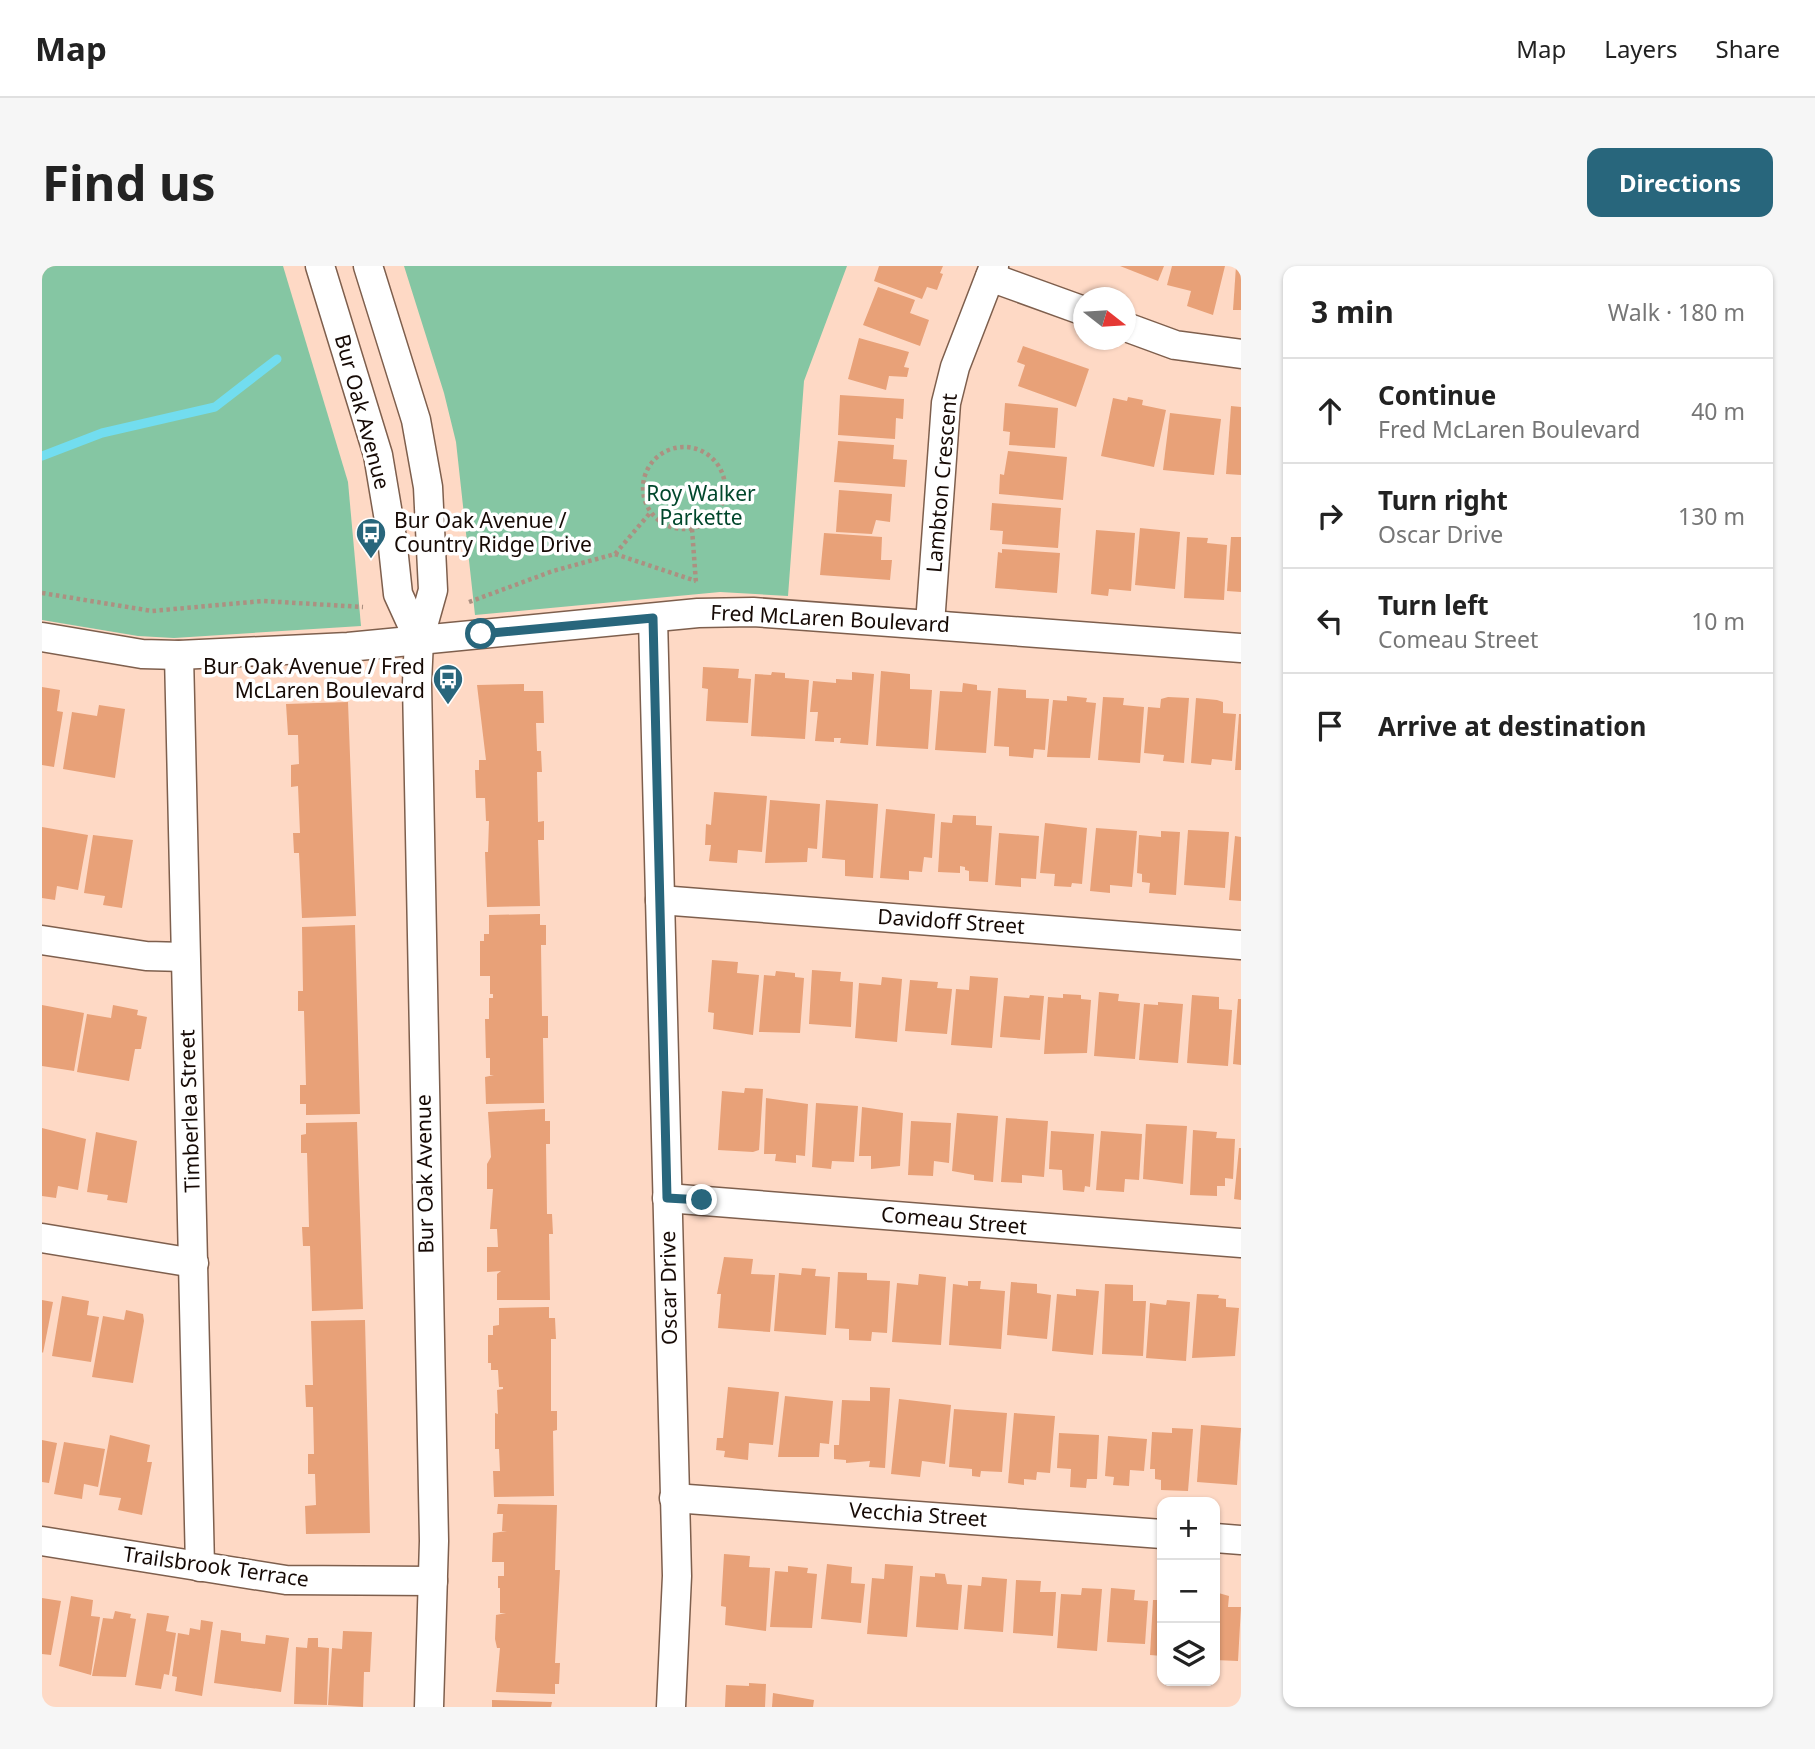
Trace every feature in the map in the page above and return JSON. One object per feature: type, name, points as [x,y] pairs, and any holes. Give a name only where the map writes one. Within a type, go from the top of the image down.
[{"type":"street","name":"Bur Oak Avenue","points":[[320,266],[378,455],[398,594],[419,640]]},
{"type":"street","name":"Bur Oak Avenue","points":[[369,266],[416,420],[428,487],[433,590],[419,640],[421,988],[433,1581],[429,1707]]},
{"type":"street","points":[[992,272],[1073,308]]},
{"type":"street","name":"Lambton Crescent","points":[[930,624],[946,403],[955,367],[992,272]]},
{"type":"street","points":[[1136,331],[1175,345],[1241,354]]},
{"type":"street","name":"Fred McLaren Boulevard","points":[[42,637],[142,654],[179,655],[419,640],[653,618],[753,612],[1241,648]]},
{"type":"street","name":"Oscar Drive","points":[[653,618],[677,1576],[671,1707]]},
{"type":"street","name":"Timberlea Street","points":[[179,655],[200,1567]]},
{"type":"street","name":"Davidoff Street","points":[[660,900],[1241,945]]},
{"type":"street","points":[[42,940],[146,956],[186,957]]},
{"type":"street","name":"Comeau Street","points":[[667,1198],[1241,1243]]},
{"type":"street","points":[[42,1238],[194,1263]]},
{"type":"street","name":"Vecchia Street","points":[[674,1498],[1157,1534]]},
{"type":"street","points":[[1220,1538],[1241,1540]]},
{"type":"street","name":"Trailsbrook Terrace","points":[[42,1541],[286,1580],[433,1581]]},
{"type":"path","points":[[678,447],[705,452],[723,474],[723,502],[716,514],[705,524],[692,529],[669,527],[650,513],[642,486],[653,460],[664,451],[678,447]]},
{"type":"path","points":[[615,554],[650,513]]},
{"type":"path","points":[[692,529],[697,591]]},
{"type":"path","points":[[469,602],[552,571],[615,554],[696,581]]},
{"type":"path","points":[[42,593],[152,611],[262,601],[363,607]]},
{"type":"green space","points":[[42,266],[283,266],[348,482],[361,626],[174,638],[138,636],[42,620]]},
{"type":"green space","name":"Roy Walker Parkette","points":[[404,266],[847,266],[804,381],[788,596],[720,592],[475,615],[456,442],[444,393]]},
{"type":"building","points":[[879,266],[943,266],[940,273],[943,274],[937,290],[927,287],[922,299],[874,281]]},
{"type":"building","points":[[1120,266],[1164,266],[1158,281]]},
{"type":"building","points":[[1172,266],[1225,266],[1213,315],[1187,306],[1191,291],[1167,285]]},
{"type":"building","points":[[1236,266],[1241,266],[1241,310],[1233,310]]},
{"type":"building","points":[[878,287],[915,300],[910,313],[929,320],[920,346],[863,325]]},
{"type":"building","points":[[859,338],[909,352],[904,367],[909,368],[907,377],[889,376],[886,390],[848,379]]},
{"type":"building","points":[[1023,346],[1089,369],[1076,407],[1018,386],[1025,365],[1017,362]]},
{"type":"building","points":[[840,395],[904,399],[903,419],[896,418],[895,439],[838,435]]},
{"type":"building","points":[[1128,397],[1143,400],[1142,405],[1166,410],[1154,467],[1101,456],[1113,398],[1127,401]]},
{"type":"building","points":[[1005,403],[1058,408],[1055,448],[1009,445],[1010,432],[1003,431]]},
{"type":"building","points":[[1231,406],[1241,407],[1241,475],[1226,474]]},
{"type":"building","points":[[1170,413],[1221,419],[1214,475],[1163,470]]},
{"type":"building","points":[[838,441],[894,445],[893,459],[907,460],[905,487],[834,482]]},
{"type":"building","points":[[1008,451],[1067,457],[1063,500],[999,494],[1000,474],[1004,475]]},
{"type":"building","points":[[839,490],[892,494],[890,522],[876,520],[872,534],[836,532]]},
{"type":"building","points":[[992,503],[1061,508],[1058,548],[1002,544],[1003,531],[990,530]]},
{"type":"building","points":[[1140,528],[1180,532],[1175,589],[1135,585]]},
{"type":"building","points":[[1096,530],[1135,533],[1131,591],[1109,589],[1108,596],[1091,594]]},
{"type":"building","points":[[824,533],[882,537],[881,560],[892,560],[890,580],[820,575]]},
{"type":"building","points":[[1187,537],[1208,538],[1207,543],[1227,545],[1224,600],[1184,598]]},
{"type":"building","points":[[1231,537],[1241,537],[1241,592],[1227,591]]},
{"type":"building","points":[[1002,549],[1060,553],[1057,593],[995,588],[998,552],[1002,553]]},
{"type":"building","points":[[703,667],[739,669],[738,678],[751,679],[748,723],[706,721],[708,689],[702,688]]},
{"type":"building","points":[[881,671],[910,674],[910,689],[932,690],[928,749],[876,746]]},
{"type":"building","points":[[772,672],[785,673],[785,678],[809,680],[805,739],[751,736],[755,674],[771,675]]},
{"type":"building","points":[[852,672],[874,674],[868,745],[840,743],[841,738],[834,738],[834,742],[815,741],[818,712],[810,712],[813,681],[836,683],[836,679],[852,680]]},
{"type":"building","points":[[963,683],[977,685],[977,690],[991,691],[986,753],[935,750],[940,691],[962,692]]},
{"type":"building","points":[[524,684],[524,691],[543,691],[544,723],[536,723],[537,751],[541,751],[542,772],[537,772],[538,822],[544,821],[544,840],[538,840],[540,906],[487,907],[485,852],[488,852],[489,821],[486,821],[485,798],[476,798],[475,770],[479,770],[479,760],[486,760],[477,685]]},
{"type":"building","points":[[42,687],[60,690],[57,711],[63,712],[54,767],[42,765]]},
{"type":"building","points":[[998,688],[1026,690],[1026,698],[1049,699],[1045,750],[1034,749],[1033,758],[1009,756],[1009,747],[994,746]]},
{"type":"building","points":[[1067,696],[1087,698],[1086,702],[1096,703],[1090,758],[1047,757],[1053,700],[1067,701]]},
{"type":"building","points":[[1103,697],[1124,698],[1123,705],[1144,707],[1140,763],[1098,760]]},
{"type":"building","points":[[1189,698],[1184,763],[1163,761],[1164,755],[1144,753],[1148,707],[1160,708],[1161,699]]},
{"type":"building","points":[[1196,698],[1223,702],[1223,713],[1236,714],[1232,761],[1212,759],[1211,765],[1191,763]]},
{"type":"building","points":[[348,702],[356,916],[302,918],[299,853],[294,853],[293,833],[300,833],[298,786],[291,787],[291,765],[299,764],[298,735],[288,735],[286,704]]},
{"type":"building","points":[[99,705],[125,709],[115,778],[63,769],[72,712],[97,716]]},
{"type":"building","points":[[1239,714],[1241,770],[1235,770]]},
{"type":"building","points":[[714,792],[767,796],[762,852],[738,850],[737,863],[709,861],[711,845],[705,845],[706,824],[711,825]]},
{"type":"building","points":[[770,800],[820,804],[817,849],[808,848],[807,862],[765,863]]},
{"type":"building","points":[[826,800],[878,804],[873,878],[845,876],[845,860],[822,858]]},
{"type":"building","points":[[886,809],[935,814],[932,858],[924,857],[922,872],[909,871],[909,880],[880,878]]},
{"type":"building","points":[[953,815],[976,816],[976,825],[992,826],[988,882],[969,881],[969,871],[960,866],[960,873],[938,872],[941,822],[952,823]]},
{"type":"building","points":[[1045,823],[1087,828],[1082,884],[1072,883],[1071,887],[1054,886],[1055,874],[1040,873]]},
{"type":"building","points":[[42,827],[88,835],[78,890],[57,886],[55,900],[42,898]]},
{"type":"building","points":[[1096,828],[1137,831],[1132,887],[1110,885],[1110,893],[1090,891]]},
{"type":"building","points":[[1188,830],[1229,832],[1225,888],[1184,885]]},
{"type":"building","points":[[1161,831],[1180,832],[1176,895],[1149,893],[1150,883],[1142,882],[1142,874],[1137,873],[1139,835],[1161,837]]},
{"type":"building","points":[[999,833],[1039,836],[1036,879],[1021,878],[1021,887],[995,885]]},
{"type":"building","points":[[93,835],[133,840],[122,908],[103,905],[105,896],[84,893]]},
{"type":"building","points":[[1235,836],[1241,837],[1241,901],[1229,900]]},
{"type":"building","points":[[540,914],[540,925],[546,925],[546,945],[541,945],[542,1016],[548,1016],[548,1038],[543,1038],[544,1103],[486,1104],[485,1077],[494,1075],[490,1075],[490,1058],[486,1058],[485,1019],[489,1019],[489,998],[493,998],[493,994],[490,994],[490,976],[480,976],[480,941],[484,941],[484,934],[489,934],[489,915]]},
{"type":"building","points":[[355,925],[360,1114],[306,1115],[306,1104],[300,1104],[300,1085],[306,1085],[304,1011],[298,1011],[298,991],[303,991],[302,927]]},
{"type":"building","points":[[712,960],[738,962],[737,973],[759,975],[753,1035],[713,1029],[714,1013],[708,1012]]},
{"type":"building","points":[[812,970],[841,972],[840,981],[853,982],[851,1027],[809,1024]]},
{"type":"building","points":[[776,971],[795,973],[795,977],[804,978],[800,1033],[759,1032],[764,975],[775,976]]},
{"type":"building","points":[[970,976],[998,978],[992,1048],[951,1045],[956,989],[969,990]]},
{"type":"building","points":[[882,977],[902,979],[897,1042],[855,1038],[859,983],[881,985]]},
{"type":"building","points":[[910,980],[938,982],[937,988],[952,989],[947,1034],[905,1031]]},
{"type":"building","points":[[1099,992],[1119,994],[1118,1001],[1140,1003],[1135,1059],[1094,1056]]},
{"type":"building","points":[[1063,994],[1081,995],[1081,999],[1091,1000],[1087,1053],[1044,1054],[1048,997],[1063,998]]},
{"type":"building","points":[[1030,995],[1044,996],[1040,1040],[1000,1037],[1004,996],[1029,998]]},
{"type":"building","points":[[1192,995],[1219,997],[1219,1009],[1232,1010],[1228,1066],[1187,1063]]},
{"type":"building","points":[[1238,999],[1241,999],[1241,1065],[1233,1064]]},
{"type":"building","points":[[1158,1002],[1183,1004],[1178,1063],[1139,1060],[1144,1004],[1158,1005]]},
{"type":"building","points":[[42,1005],[84,1013],[74,1071],[42,1066]]},
{"type":"building","points":[[113,1005],[138,1010],[137,1015],[147,1017],[141,1049],[135,1049],[129,1081],[77,1072],[87,1014],[111,1018]]},
{"type":"building","points":[[745,1088],[763,1089],[759,1150],[718,1150],[722,1091],[744,1093]]},
{"type":"building","points":[[766,1098],[808,1104],[805,1156],[796,1155],[796,1163],[775,1161],[776,1154],[764,1154]]},
{"type":"building","points":[[816,1103],[858,1106],[854,1162],[832,1161],[831,1169],[812,1167]]},
{"type":"building","points":[[862,1107],[903,1113],[900,1166],[871,1169],[871,1156],[859,1156]]},
{"type":"building","points":[[545,1109],[545,1121],[550,1121],[550,1144],[546,1144],[547,1214],[552,1214],[553,1234],[549,1234],[550,1300],[497,1300],[497,1274],[501,1271],[487,1272],[487,1247],[498,1247],[497,1229],[490,1229],[493,1189],[487,1189],[487,1164],[491,1157],[488,1112]]},
{"type":"building","points":[[957,1113],[998,1116],[993,1182],[974,1180],[974,1175],[952,1171]]},
{"type":"building","points":[[1006,1118],[1048,1121],[1044,1177],[1022,1175],[1022,1183],[1001,1182]]},
{"type":"building","points":[[911,1121],[951,1123],[949,1163],[934,1161],[933,1176],[908,1175]]},
{"type":"building","points":[[357,1122],[363,1309],[312,1311],[310,1246],[303,1246],[302,1227],[309,1227],[307,1153],[301,1153],[301,1135],[306,1134],[306,1123]]},
{"type":"building","points":[[1146,1124],[1187,1126],[1183,1184],[1143,1179]]},
{"type":"building","points":[[42,1128],[86,1139],[78,1190],[58,1186],[56,1198],[42,1196]]},
{"type":"building","points":[[1193,1130],[1217,1132],[1216,1138],[1235,1139],[1233,1179],[1225,1178],[1225,1186],[1217,1186],[1217,1196],[1190,1195]]},
{"type":"building","points":[[1051,1131],[1094,1134],[1090,1187],[1085,1186],[1084,1192],[1063,1190],[1062,1170],[1049,1169]]},
{"type":"building","points":[[1101,1131],[1142,1134],[1139,1180],[1125,1179],[1124,1192],[1096,1190]]},
{"type":"building","points":[[96,1132],[137,1141],[127,1203],[107,1200],[108,1195],[87,1192]]},
{"type":"building","points":[[1241,1148],[1241,1200],[1234,1199]]},
{"type":"building","points":[[724,1257],[753,1259],[751,1274],[775,1275],[770,1332],[718,1328],[721,1294],[717,1294]]},
{"type":"building","points":[[802,1268],[816,1269],[815,1276],[830,1277],[826,1335],[774,1331],[779,1273],[801,1275]]},
{"type":"building","points":[[838,1272],[867,1273],[867,1280],[890,1281],[887,1333],[872,1332],[871,1341],[849,1340],[849,1329],[835,1328]]},
{"type":"building","points":[[919,1274],[946,1277],[941,1345],[892,1342],[897,1283],[918,1285]]},
{"type":"building","points":[[968,1281],[981,1281],[980,1289],[1005,1291],[1001,1349],[949,1345],[953,1284],[968,1286]]},
{"type":"building","points":[[1011,1282],[1037,1284],[1037,1293],[1051,1295],[1047,1339],[1007,1335]]},
{"type":"building","points":[[1105,1284],[1133,1285],[1133,1301],[1146,1301],[1143,1356],[1102,1354]]},
{"type":"building","points":[[1076,1289],[1099,1291],[1093,1355],[1052,1351],[1057,1294],[1076,1296]]},
{"type":"building","points":[[1197,1294],[1219,1295],[1218,1298],[1226,1299],[1226,1307],[1239,1308],[1235,1356],[1192,1358]]},
{"type":"building","points":[[62,1296],[89,1301],[87,1315],[99,1317],[91,1362],[52,1356]]},
{"type":"building","points":[[42,1300],[53,1302],[43,1353],[42,1352]]},
{"type":"building","points":[[1167,1300],[1190,1302],[1186,1361],[1146,1358],[1150,1303],[1166,1305]]},
{"type":"building","points":[[549,1307],[549,1318],[555,1318],[556,1339],[551,1339],[551,1411],[557,1411],[557,1430],[553,1431],[554,1496],[494,1497],[493,1471],[500,1471],[499,1449],[495,1449],[495,1413],[498,1414],[497,1390],[503,1387],[499,1387],[498,1370],[491,1370],[491,1363],[488,1363],[488,1335],[493,1335],[493,1326],[499,1325],[499,1308]]},
{"type":"building","points":[[126,1310],[143,1314],[144,1321],[133,1383],[92,1377],[103,1316],[124,1320]]},
{"type":"building","points":[[365,1320],[370,1533],[306,1534],[305,1506],[316,1505],[315,1474],[308,1474],[308,1454],[314,1454],[313,1407],[306,1407],[305,1385],[313,1385],[311,1321]]},
{"type":"building","points":[[728,1387],[779,1392],[773,1445],[749,1443],[748,1460],[724,1457],[725,1451],[716,1450],[717,1438],[723,1438]]},
{"type":"building","points":[[870,1387],[890,1388],[885,1468],[869,1467],[870,1461],[846,1463],[846,1460],[834,1459],[834,1445],[839,1445],[842,1400],[870,1401]]},
{"type":"building","points":[[785,1396],[833,1401],[829,1444],[820,1443],[819,1457],[778,1457]]},
{"type":"building","points":[[899,1399],[951,1405],[945,1464],[922,1461],[920,1477],[891,1474]]},
{"type":"building","points":[[954,1409],[1007,1413],[1002,1472],[981,1471],[980,1477],[972,1476],[972,1469],[949,1467]]},
{"type":"building","points":[[1014,1413],[1055,1416],[1050,1473],[1037,1472],[1036,1480],[1024,1479],[1024,1485],[1008,1483]]},
{"type":"building","points":[[1201,1425],[1241,1428],[1237,1485],[1197,1482]]},
{"type":"building","points":[[1172,1428],[1193,1429],[1188,1491],[1161,1490],[1161,1480],[1155,1479],[1155,1469],[1150,1469],[1152,1432],[1172,1433]]},
{"type":"building","points":[[1059,1433],[1099,1435],[1097,1479],[1087,1479],[1086,1488],[1070,1487],[1071,1469],[1057,1468]]},
{"type":"building","points":[[110,1435],[150,1445],[147,1462],[152,1462],[142,1515],[118,1510],[121,1498],[99,1495]]},
{"type":"building","points":[[1108,1436],[1147,1439],[1144,1471],[1130,1470],[1129,1486],[1113,1485],[1114,1477],[1105,1476]]},
{"type":"building","points":[[42,1440],[57,1443],[49,1483],[42,1482]]},
{"type":"building","points":[[64,1442],[105,1449],[98,1487],[84,1484],[82,1499],[54,1494]]},
{"type":"building","points":[[498,1504],[557,1505],[555,1570],[560,1570],[555,1663],[560,1663],[559,1684],[555,1684],[555,1694],[496,1692],[500,1648],[497,1648],[495,1639],[496,1615],[506,1613],[500,1613],[498,1588],[498,1576],[504,1576],[504,1562],[492,1562],[493,1533],[507,1531],[502,1531],[503,1514],[497,1514]]},
{"type":"building","points":[[724,1554],[750,1556],[749,1567],[770,1568],[766,1631],[725,1625],[726,1607],[721,1606]]},
{"type":"building","points":[[827,1564],[852,1567],[851,1583],[865,1584],[861,1623],[821,1619]]},
{"type":"building","points":[[885,1564],[913,1566],[907,1637],[867,1634],[872,1578],[884,1579]]},
{"type":"building","points":[[788,1566],[808,1568],[807,1573],[817,1574],[812,1628],[770,1627],[775,1571],[788,1572]]},
{"type":"building","points":[[935,1573],[945,1574],[947,1584],[962,1585],[958,1630],[916,1627],[920,1576],[935,1577]]},
{"type":"building","points":[[982,1577],[1007,1579],[1003,1632],[964,1629],[968,1585],[981,1586]]},
{"type":"building","points":[[1016,1580],[1041,1581],[1040,1592],[1056,1592],[1053,1636],[1013,1633]]},
{"type":"building","points":[[1082,1588],[1102,1589],[1097,1651],[1057,1648],[1061,1594],[1081,1595]]},
{"type":"building","points":[[1111,1588],[1135,1590],[1134,1600],[1148,1601],[1145,1644],[1107,1642]]},
{"type":"building","points":[[1220,1593],[1229,1596],[1228,1607],[1241,1607],[1238,1661],[1220,1660]]},
{"type":"building","points":[[71,1596],[93,1600],[91,1616],[100,1617],[91,1675],[59,1666]]},
{"type":"building","points":[[42,1598],[61,1601],[51,1655],[42,1654]]},
{"type":"building","points":[[1153,1600],[1157,1600],[1157,1656],[1150,1655]]},
{"type":"building","points":[[115,1611],[131,1614],[130,1618],[136,1619],[126,1677],[92,1676],[103,1618],[113,1619]]},
{"type":"building","points":[[147,1613],[169,1616],[166,1631],[176,1633],[169,1675],[164,1674],[161,1689],[135,1685]]},
{"type":"building","points":[[201,1620],[213,1622],[202,1696],[175,1691],[177,1677],[172,1676],[178,1633],[189,1635],[190,1628],[200,1630]]},
{"type":"building","points":[[221,1630],[241,1633],[241,1641],[265,1644],[266,1635],[289,1638],[281,1692],[214,1683]]},
{"type":"building","points":[[343,1631],[372,1632],[370,1672],[364,1672],[363,1707],[328,1705],[332,1648],[342,1649]]},
{"type":"building","points":[[308,1638],[318,1638],[318,1647],[329,1648],[327,1705],[294,1704],[296,1647],[307,1648]]},
{"type":"building","points":[[749,1683],[766,1684],[765,1707],[725,1707],[726,1685],[749,1686]]},
{"type":"building","points":[[773,1693],[814,1700],[813,1707],[772,1707]]},
{"type":"building","points":[[492,1700],[552,1702],[551,1707],[492,1707]]},
{"type":"waterway","points":[[42,456],[102,433],[215,407],[277,359]]},
{"type":"place","name":"Bur Oak Avenue / Country Ridge Drive","points":[[371,560]]},
{"type":"place","name":"Bur Oak Avenue / Fred McLaren Boulevard","points":[[448,706]]},
{"type":"route","points":[[481,634],[653,618],[667,1198],[702,1200]]}]
